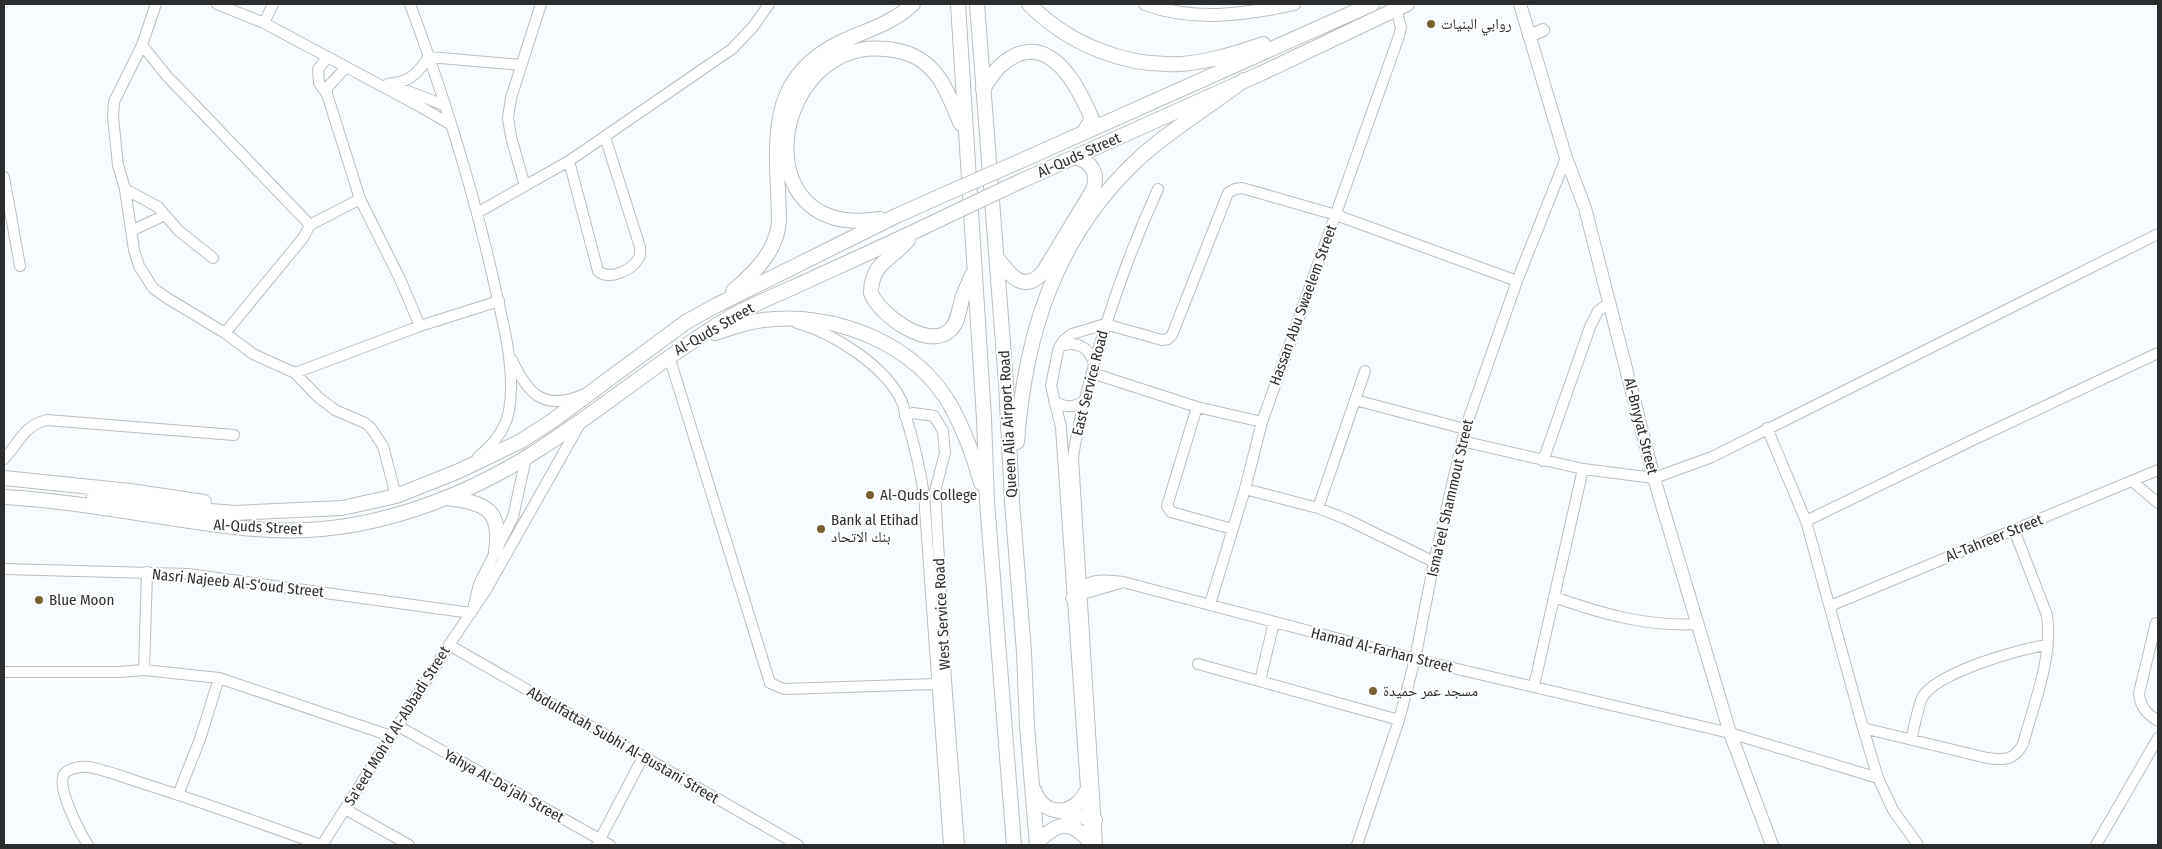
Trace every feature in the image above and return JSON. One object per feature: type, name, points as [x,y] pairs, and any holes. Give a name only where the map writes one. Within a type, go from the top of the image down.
[{"type":"highway","points":[[715,306],[745,280],[763,261],[769,254],[777,235],[779,215],[776,132],[780,112],[795,79],[808,64],[826,50],[893,20],[913,4]]},
{"type":"highway","name":"Queen Alia Airport Road","points":[[958,4],[964,131],[984,418],[987,502],[1014,845]]},
{"type":"highway","name":"Queen Alia Airport Road","points":[[977,4],[982,88],[997,258],[1012,502],[1037,844]]},
{"type":"highway","points":[[1029,4],[1045,20],[1080,42],[1123,58],[1147,63],[1182,64],[1227,56],[1305,34]]},
{"type":"highway","name":"Al-Quds Street","points":[[4,488],[42,490],[235,513],[342,508],[396,496],[459,471],[521,442],[686,322],[715,306],[896,216],[1372,4]]},
{"type":"highway","name":"Al-Quds Street","points":[[4,497],[87,505],[244,529],[285,531],[322,529],[372,521],[446,498],[478,484],[526,458],[582,420],[669,356],[738,313],[1402,6]]},
{"type":"highway","points":[[896,216],[866,221],[835,219],[814,208],[794,186],[788,163],[787,131],[793,109],[812,79],[837,58],[862,49],[877,48],[907,52],[919,58],[936,74],[943,84],[964,131]]},
{"type":"highway","points":[[982,88],[1007,60],[1022,53],[1040,52],[1050,57],[1065,70],[1079,90],[1092,119],[1084,132]]},
{"type":"highway","points":[[1012,502],[1022,383],[1032,337],[1047,295],[1070,245],[1101,200],[1135,162],[1176,128],[1244,80]]},
{"type":"highway","points":[[997,258],[1014,279],[1022,282],[1031,282],[1044,271],[1096,183],[1093,168],[1081,158],[1074,157]]},
{"type":"highway","points":[[909,234],[906,242],[878,268],[871,286],[871,293],[882,310],[908,328],[926,336],[935,337],[949,331],[957,318],[963,296],[974,272]]},
{"type":"highway","points":[[691,341],[745,323],[778,318],[806,318],[846,326],[886,344],[923,371],[943,395],[960,423],[972,452],[987,502]]},
{"type":"highway","points":[[521,442],[526,458]]},
{"type":"highway","points":[[4,478],[180,498],[218,504],[235,513]]},
{"type":"highway","points":[[446,498],[475,503],[490,513],[498,529],[496,552]]},
{"type":"highway","points":[[319,509],[315,520],[317,526],[322,529]]},
{"type":"highway","points":[[1032,785],[1039,801],[1048,808],[1092,819]]},
{"type":"highway","points":[[1059,811],[1076,805],[1086,792]]},
{"type":"highway","points":[[1037,844],[1051,829],[1065,825],[1078,829],[1092,844]]},
{"type":"main road","points":[[1145,4],[1181,13],[1218,16],[1254,13],[1294,4]]},
{"type":"main road","name":"Al-Bnyyat Street","points":[[1520,4],[1566,158],[1584,208],[1654,478],[1730,734],[1772,845]]},
{"type":"main road","points":[[1529,36],[1543,30]]},
{"type":"street","points":[[156,4],[142,45],[114,102],[113,117],[115,146],[125,189],[134,250],[139,266],[153,288],[225,333],[252,354],[295,373],[318,397],[335,410],[365,423],[374,432],[383,446],[396,496]]},
{"type":"street","points":[[217,4],[264,23],[450,124]]},
{"type":"street","points":[[264,23],[273,4]]},
{"type":"street","points":[[410,4],[429,57],[477,213],[509,354],[511,399],[505,424],[493,444],[459,471]]},
{"type":"street","points":[[525,186],[511,137],[508,118],[521,65],[541,4]]},
{"type":"street","points":[[477,213],[569,161],[732,49],[753,26],[769,4]]},
{"type":"street","name":"Hassan Abu Swaelem Street","points":[[1210,604],[1245,489],[1262,422],[1399,36],[1402,6]]},
{"type":"street","points":[[142,45],[166,75],[310,225]]},
{"type":"street","points":[[327,94],[319,83],[317,73],[328,57]]},
{"type":"street","points":[[429,57],[521,65]]},
{"type":"street","points":[[388,84],[402,82],[415,75],[429,57]]},
{"type":"street","points":[[346,67],[327,88],[327,94],[360,199],[400,279],[420,326]]},
{"type":"street","points":[[372,80],[444,105]]},
{"type":"street","points":[[569,161],[598,271],[605,276],[616,275],[637,261],[640,256],[640,247],[605,137]]},
{"type":"street","name":"Isma'eel Shammout Street","points":[[1357,845],[1399,720],[1415,660],[1434,562],[1465,429],[1518,281],[1566,158]]},
{"type":"street","points":[[4,177],[20,266]]},
{"type":"street","points":[[1158,189],[1142,224],[1106,324],[1162,340],[1172,336],[1228,193],[1231,190],[1242,188],[1336,215],[1518,281]]},
{"type":"street","points":[[125,189],[158,207],[179,231],[213,258]]},
{"type":"street","points":[[225,333],[297,245],[310,225],[360,199]]},
{"type":"street","points":[[131,231],[165,215]]},
{"type":"street","points":[[1462,441],[1583,470],[1654,478],[1712,457],[2158,234]]},
{"type":"street","points":[[295,373],[420,326],[498,301]]},
{"type":"street","points":[[1543,461],[1590,327],[1598,311],[1609,303]]},
{"type":"street","name":"West Service Road","points":[[778,318],[816,330],[860,356],[878,371],[894,389],[902,402],[921,472],[934,560],[959,845]]},
{"type":"street","name":"East Service Road","points":[[1092,844],[1078,593],[1061,427],[1051,386],[1056,356],[1060,346],[1072,334],[1106,324]]},
{"type":"street","name":"East Service Road","points":[[1092,819],[1086,792],[1073,458],[1084,401],[1106,324]]},
{"type":"street","points":[[1060,346],[1073,344],[1085,348],[1090,353],[1093,369],[1197,407],[1262,422]]},
{"type":"street","points":[[1806,521],[2158,353]]},
{"type":"street","points":[[509,354],[521,380],[530,391],[539,397],[564,400],[596,389]]},
{"type":"street","points":[[669,356],[770,683],[784,689],[936,684]]},
{"type":"street","points":[[1318,508],[1365,371]]},
{"type":"street","points":[[1355,400],[1465,429]]},
{"type":"street","points":[[1054,401],[1061,406],[1069,407],[1077,406],[1084,401]]},
{"type":"street","points":[[1197,407],[1167,506],[1171,512],[1232,529]]},
{"type":"street","name":"West Service Road","points":[[906,416],[914,413],[934,416],[943,431],[944,459],[935,491],[934,560],[936,684],[949,845]]},
{"type":"street","points":[[4,459],[30,426],[47,420],[234,435]]},
{"type":"street","name":"Sa'eed Moh'd Al-Abbadi Street","points":[[321,845],[490,583],[582,420]]},
{"type":"street","points":[[1768,428],[1806,521],[1878,778],[1893,810],[1918,845]]},
{"type":"street","name":"Sa'eed Moh'd Al-Abbadi Street","points":[[472,610],[479,584],[513,518],[526,458]]},
{"type":"street","points":[[1534,686],[1583,470]]},
{"type":"street","name":"Al-Tahreer Street","points":[[1830,606],[2158,470]]},
{"type":"street","points":[[2132,481],[2158,503]]},
{"type":"street","points":[[1245,489],[1318,508],[1346,519],[1434,562]]},
{"type":"street","points":[[1863,728],[1987,758],[2006,760],[2013,758],[2022,744],[2048,645],[2047,615],[2014,530]]},
{"type":"street","name":"Nasri Najeeb Al-S‘oud Street","points":[[4,569],[147,572],[202,576],[472,610]]},
{"type":"street","points":[[144,670],[147,572]]},
{"type":"street","name":"Hamad Al-Farhan Street","points":[[1078,593],[1123,582],[1415,660],[1534,686],[1730,734],[1878,778]]},
{"type":"street","points":[[1554,597],[1596,611],[1650,624],[1671,626],[1698,624]]},
{"type":"street","points":[[1260,682],[1274,622]]},
{"type":"street","points":[[2156,623],[2139,692],[2139,701],[2144,709],[2158,721]]},
{"type":"street","name":"Abdulfattah Subhi Al-Bustani Street","points":[[449,644],[798,845]]},
{"type":"street","points":[[1912,739],[1922,698],[1934,686],[1964,670],[2004,654],[2048,645]]},
{"type":"street","points":[[1198,664],[1399,720]]},
{"type":"street","points":[[4,672],[59,673],[144,670],[219,678],[391,736]]},
{"type":"street","points":[[178,795],[200,739],[219,678]]},
{"type":"street","name":"Yahya Al-Da‘jah Street","points":[[398,726],[598,843],[610,845]]},
{"type":"street","points":[[2096,845],[2158,738]]},
{"type":"street","points":[[598,843],[643,757]]},
{"type":"street","points":[[88,845],[65,798],[62,782],[65,773],[79,767],[88,767],[178,795],[321,845]]},
{"type":"street","points":[[345,809],[409,845]]},
{"type":"place","name":"روابي البنيات","points":[[1431,24]]},
{"type":"place","name":"Al-Quds College","points":[[870,495]]},
{"type":"place","name":"Bank al Etihad بنك الاتحاد","points":[[821,529]]},
{"type":"place","name":"Blue Moon","points":[[39,600]]},
{"type":"place","name":"مسجد عمر حميدة","points":[[1373,691]]}]
